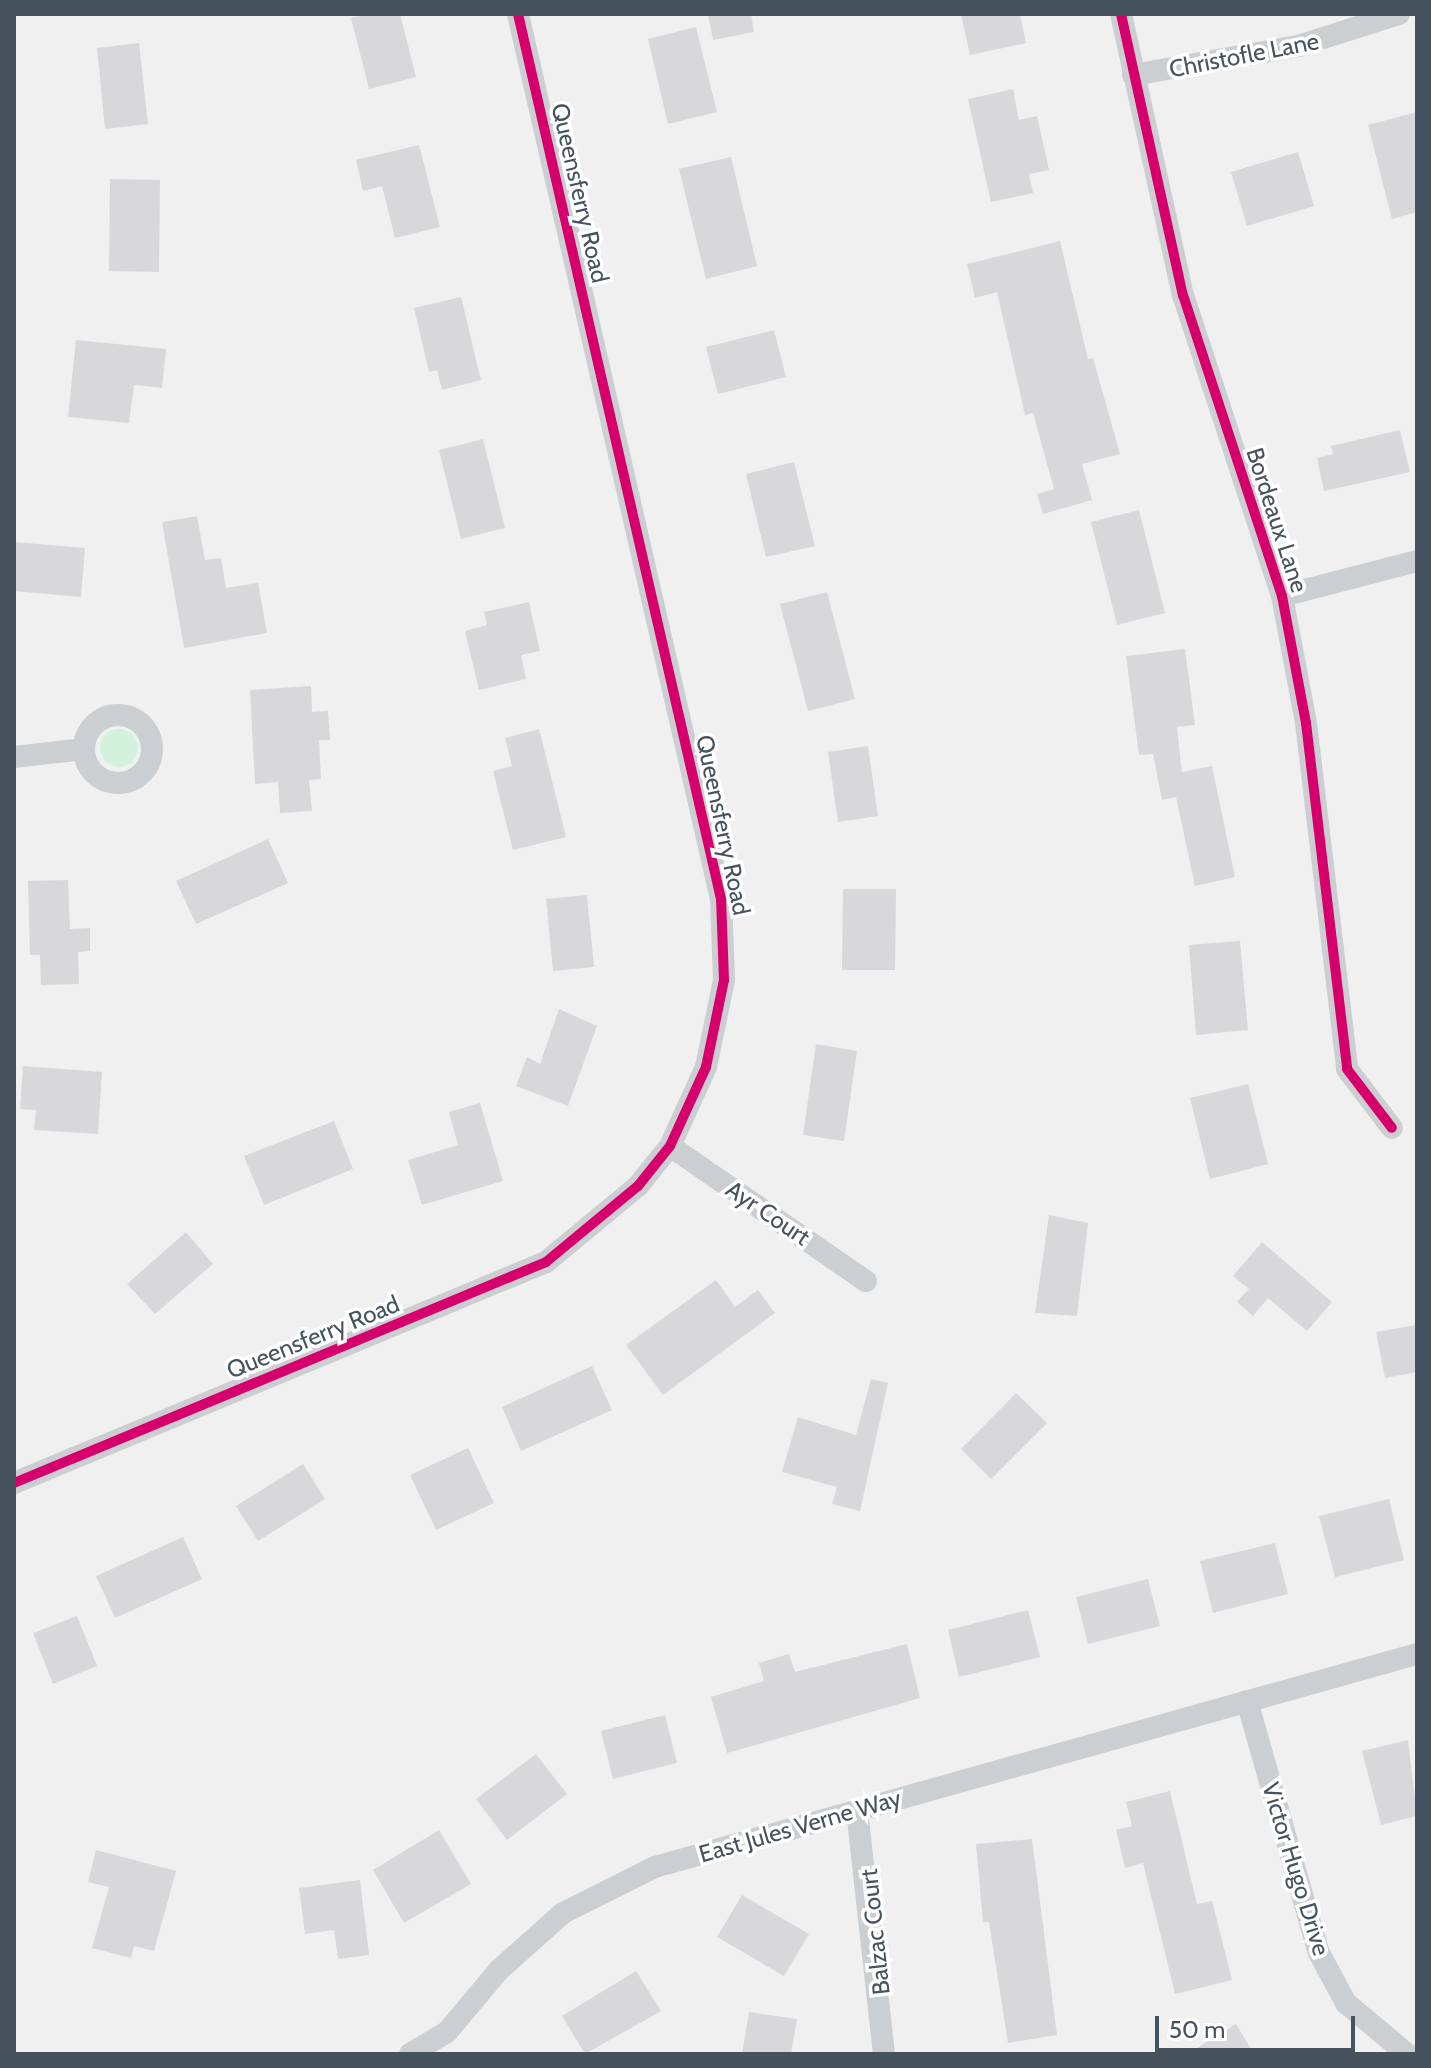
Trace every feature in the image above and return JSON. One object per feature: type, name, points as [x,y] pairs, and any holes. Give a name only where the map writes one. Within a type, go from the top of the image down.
[{"type":"street","name":"Queensferry Road","points":[[14,1483],[546,1262],[611,1214],[670,1146],[716,1033],[725,957],[721,899],[518,14]]},
{"type":"street","name":"Bordeaux Lane","points":[[1121,14],[1183,295],[1282,596],[1306,723],[1347,1069],[1392,1128]]},
{"type":"street","name":"Christofle Lane","points":[[1133,75],[1298,46],[1399,14]]},
{"type":"street","points":[[1282,596],[1417,561]]},
{"type":"street","points":[[14,757],[84,749]]},
{"type":"street","name":"Ayr Court","points":[[670,1146],[866,1281]]},
{"type":"street","name":"East Jules Verne Way","points":[[410,2054],[447,2032],[529,1941],[611,1885],[655,1867],[1417,1654]]},
{"type":"street","name":"Victor Hugo Drive","points":[[1247,1701],[1319,1953],[1346,2003],[1407,2054]]},
{"type":"street","name":"Balzac Court","points":[[857,1810],[884,2054]]},
{"type":"green space","points":[[119,729],[132,735],[138,748],[132,761],[119,767],[106,761],[100,748],[106,735]]},
{"type":"building","points":[[368,14],[400,14],[416,77],[369,89],[351,18]]},
{"type":"building","points":[[708,14],[751,14],[754,32],[713,40]]},
{"type":"building","points":[[961,14],[1020,14],[1026,43],[970,55]]},
{"type":"building","points":[[696,27],[717,112],[668,124],[648,39]]},
{"type":"building","points":[[139,43],[148,124],[105,129],[97,48]]},
{"type":"building","points":[[1013,89],[1019,120],[1037,116],[1049,170],[1029,174],[1033,193],[991,202],[968,99]]},
{"type":"building","points":[[1417,112],[1417,212],[1392,219],[1368,125]]},
{"type":"building","points":[[419,145],[440,227],[395,238],[382,186],[363,191],[356,160]]},
{"type":"building","points":[[1298,152],[1314,206],[1247,226],[1231,172]]},
{"type":"building","points":[[731,157],[757,266],[706,279],[679,169]]},
{"type":"building","points":[[110,179],[160,180],[159,272],[109,271]]},
{"type":"building","points":[[1060,241],[1088,359],[1093,358],[1120,454],[1082,464],[1092,500],[1043,514],[1037,494],[1054,489],[1033,413],[1025,415],[997,292],[975,298],[967,264]]},
{"type":"building","points":[[461,297],[481,380],[442,390],[437,370],[429,372],[414,308]]},
{"type":"building","points":[[774,330],[786,377],[718,394],[706,347]]},
{"type":"building","points":[[76,340],[166,349],[162,388],[134,385],[129,423],[68,417]]},
{"type":"building","points":[[1400,430],[1410,472],[1324,491],[1317,458],[1333,454],[1331,446]]},
{"type":"building","points":[[483,439],[505,528],[461,539],[439,450]]},
{"type":"building","points":[[794,462],[815,546],[766,557],[746,474]]},
{"type":"building","points":[[1139,510],[1165,613],[1117,625],[1091,522]]},
{"type":"building","points":[[197,516],[205,560],[221,558],[226,588],[258,583],[267,633],[184,648],[162,522]]},
{"type":"building","points":[[14,542],[85,548],[81,597],[14,591]]},
{"type":"building","points":[[827,592],[855,699],[808,711],[780,604]]},
{"type":"building","points":[[529,602],[540,651],[521,655],[526,679],[479,690],[465,631],[487,625],[484,612]]},
{"type":"building","points":[[1185,649],[1195,725],[1177,727],[1182,772],[1212,766],[1235,877],[1195,886],[1176,797],[1162,800],[1153,754],[1139,755],[1126,656]]},
{"type":"building","points":[[311,686],[312,712],[328,711],[330,740],[319,740],[321,779],[309,780],[312,811],[280,813],[278,782],[255,784],[250,690]]},
{"type":"building","points":[[539,729],[566,837],[513,850],[493,771],[512,766],[505,738]]},
{"type":"building","points":[[868,746],[878,816],[838,822],[828,752]]},
{"type":"building","points":[[268,839],[288,883],[196,924],[176,881]]},
{"type":"building","points":[[68,880],[70,929],[90,928],[90,951],[78,952],[79,984],[41,985],[40,955],[30,955],[28,881]]},
{"type":"building","points":[[843,889],[896,889],[895,970],[842,970]]},
{"type":"building","points":[[587,895],[594,967],[553,971],[546,899]]},
{"type":"building","points":[[1240,941],[1248,1030],[1196,1035],[1189,945]]},
{"type":"building","points":[[559,1009],[597,1026],[568,1106],[516,1086],[527,1057],[540,1064]]},
{"type":"building","points":[[816,1044],[857,1051],[844,1141],[803,1135]]},
{"type":"building","points":[[23,1066],[102,1072],[98,1134],[34,1130],[36,1110],[20,1109]]},
{"type":"building","points":[[1248,1084],[1268,1164],[1210,1179],[1190,1098]]},
{"type":"building","points":[[480,1103],[503,1181],[422,1205],[408,1160],[458,1145],[449,1112]]},
{"type":"building","points":[[334,1121],[353,1169],[264,1205],[244,1156]]},
{"type":"building","points":[[1049,1215],[1088,1223],[1077,1316],[1035,1313]]},
{"type":"building","points":[[186,1232],[213,1264],[155,1314],[127,1284]]},
{"type":"building","points":[[1262,1242],[1332,1302],[1307,1331],[1268,1298],[1253,1316],[1237,1302],[1249,1289],[1233,1276]]},
{"type":"building","points":[[716,1280],[735,1307],[758,1290],[775,1313],[663,1395],[626,1345]]},
{"type":"building","points":[[1417,1325],[1417,1372],[1385,1378],[1376,1332]]},
{"type":"building","points":[[592,1366],[612,1410],[521,1451],[502,1407]]},
{"type":"building","points":[[871,1379],[888,1383],[860,1511],[832,1504],[837,1487],[782,1472],[798,1417],[856,1435]]},
{"type":"building","points":[[1016,1393],[1047,1423],[991,1479],[961,1449]]},
{"type":"building","points":[[468,1448],[494,1503],[436,1530],[410,1475]]},
{"type":"building","points":[[303,1464],[325,1499],[258,1541],[236,1506]]},
{"type":"building","points":[[1389,1499],[1404,1560],[1335,1577],[1319,1516]]},
{"type":"building","points":[[183,1537],[202,1579],[115,1618],[96,1576]]},
{"type":"building","points":[[1275,1543],[1288,1594],[1213,1613],[1200,1561]]},
{"type":"building","points":[[1148,1579],[1160,1626],[1088,1644],[1076,1597]]},
{"type":"building","points":[[1028,1610],[1040,1657],[959,1677],[948,1630]]},
{"type":"building","points":[[77,1616],[97,1666],[53,1684],[33,1633]]},
{"type":"building","points":[[907,1644],[920,1698],[727,1753],[711,1697],[764,1681],[759,1663],[789,1654],[795,1672]]},
{"type":"building","points":[[665,1715],[677,1763],[613,1779],[601,1731]]},
{"type":"building","points":[[1408,1740],[1417,1816],[1381,1825],[1362,1751]]},
{"type":"building","points":[[536,1754],[567,1794],[507,1840],[476,1799]]},
{"type":"building","points":[[1170,1791],[1197,1904],[1212,1901],[1232,1980],[1175,1994],[1143,1863],[1125,1868],[1116,1830],[1132,1826],[1126,1802]]},
{"type":"building","points":[[439,1830],[471,1884],[404,1923],[373,1870]]},
{"type":"building","points":[[1032,1839],[1057,2035],[1008,2043],[989,1922],[983,1922],[976,1844]]},
{"type":"building","points":[[96,1850],[176,1871],[154,1951],[134,1946],[131,1958],[92,1948],[109,1887],[88,1882]]},
{"type":"building","points":[[360,1880],[369,1955],[338,1959],[334,1930],[305,1934],[299,1888]]},
{"type":"building","points":[[742,1895],[809,1934],[784,1976],[717,1937]]},
{"type":"building","points":[[636,1971],[661,2011],[585,2054],[562,2016]]},
{"type":"building","points":[[749,2012],[797,2019],[791,2054],[742,2054]]},
{"type":"building","points":[[1236,2024],[1254,2054],[1187,2054]]},
{"type":"cycle path","points":[[14,1483],[546,1262],[638,1186],[670,1146],[706,1067],[724,980],[721,899],[518,14]]},
{"type":"cycle path","points":[[1121,14],[1183,295],[1282,596],[1306,723],[1347,1069],[1392,1128]]}]
